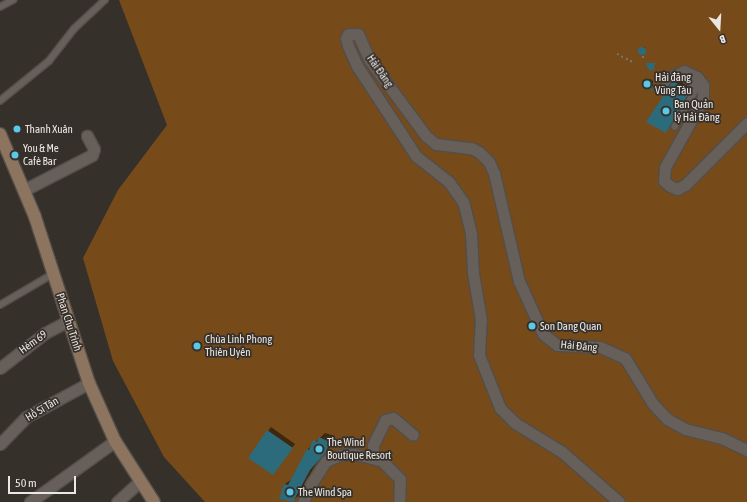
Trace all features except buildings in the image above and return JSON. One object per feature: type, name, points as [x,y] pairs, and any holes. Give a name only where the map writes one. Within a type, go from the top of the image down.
[{"type":"main road","name":"Phan Chu Trinh","points":[[0,134],[24,190],[89,383],[115,442],[139,482],[154,502]]},
{"type":"street","name":"Hải Đăng","points":[[619,502],[562,452],[515,423],[500,408],[479,355],[481,320],[473,273],[471,233],[462,202],[449,182],[416,156],[357,66],[348,46],[346,38],[348,34],[358,34],[369,59],[426,136],[436,144],[475,150],[489,162],[519,281],[543,334],[557,345],[600,347],[625,358],[653,404],[667,419],[685,429],[722,438],[747,450]]},
{"type":"street","points":[[677,75],[684,71],[697,77],[703,85],[703,99],[665,167],[664,181],[670,186],[677,189],[685,185],[747,123]]},
{"type":"street","points":[[24,190],[92,154],[94,149],[87,136]]},
{"type":"street","name":"Hẻm 69","points":[[0,368],[44,333],[69,320]]},
{"type":"street","name":"Hồ Sĩ Tân","points":[[0,444],[26,417],[89,383]]},
{"type":"street","points":[[373,457],[373,445],[385,420],[393,418],[413,435]]},
{"type":"street","points":[[30,502],[115,442]]},
{"type":"street","points":[[303,502],[311,484],[326,461],[340,455],[373,457],[381,460],[400,479],[399,502]]},
{"type":"street","points":[[117,502],[139,482]]},
{"type":"lane","points":[[0,7],[13,0]]},
{"type":"lane","points":[[0,101],[49,61],[74,29],[105,0]]},
{"type":"lane","points":[[661,90],[674,73],[698,87],[674,127]]},
{"type":"lane","points":[[0,304],[53,274]]},
{"type":"path","points":[[618,54],[633,62]]},
{"type":"path","points":[[643,56],[644,61]]},
{"type":"shaded area","points":[[119,0],[747,0],[747,502],[205,502],[164,457],[113,361],[83,258],[118,190],[167,125]]},
{"type":"place","name":"Hải đăng Vũng Tàu","points":[[647,84]]},
{"type":"place","name":"Ban Quản lý Hải Đăng","points":[[666,111]]},
{"type":"place","name":"Thanh Xuân","points":[[17,129]]},
{"type":"place","name":"You & Me Cafè Bar","points":[[15,155]]},
{"type":"place","name":"Son Dang Quan","points":[[532,326]]},
{"type":"place","name":"Chùa Linh Phong Thiên Uyên","points":[[197,346]]},
{"type":"place","name":"The Wind Boutique Resort","points":[[319,449]]},
{"type":"place","name":"The Wind Spa","points":[[290,492]]}]
